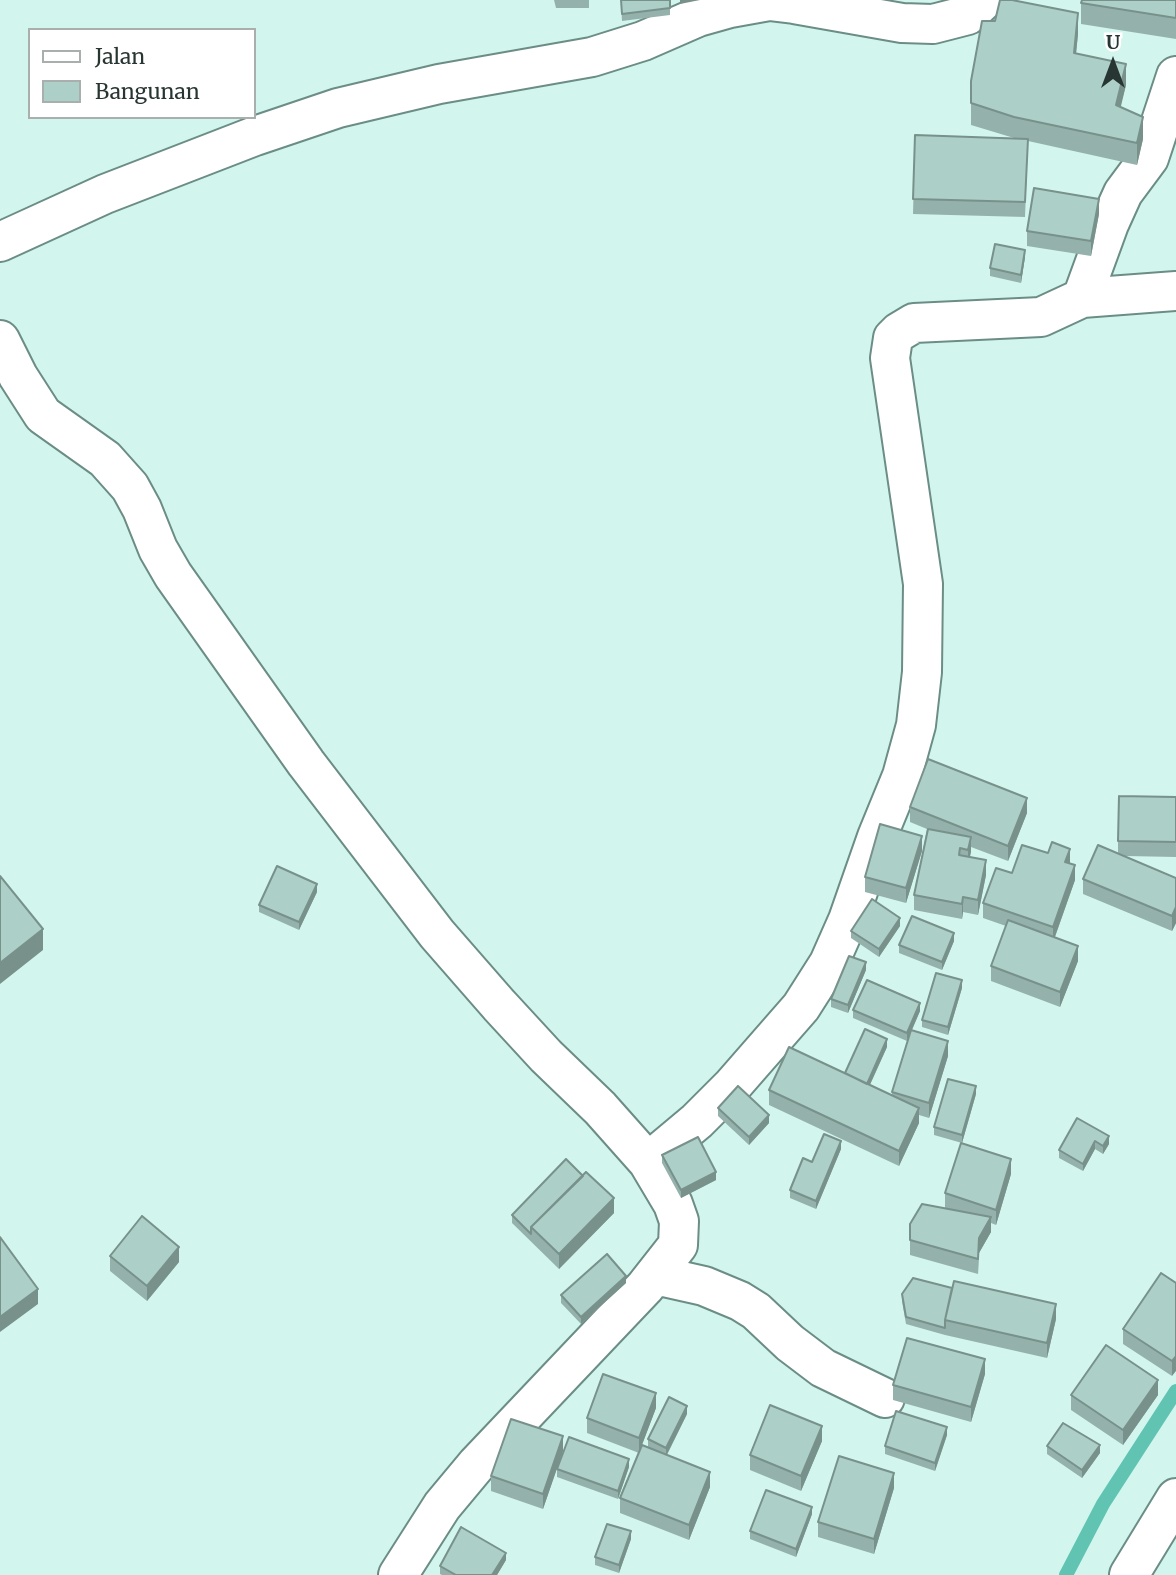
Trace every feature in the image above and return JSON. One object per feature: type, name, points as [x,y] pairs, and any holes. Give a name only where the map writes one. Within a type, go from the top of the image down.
[{"type":"street","points":[[0,243],[105,194],[255,136],[338,108],[439,84],[592,57],[643,41],[698,17],[730,8],[769,1],[902,23],[933,24],[968,15],[984,0]]},
{"type":"street","points":[[1082,298],[1108,224],[1123,193],[1149,158],[1176,76]]},
{"type":"street","points":[[648,1163],[733,1086],[801,1007],[829,963],[848,920],[902,776],[916,725],[922,673],[923,584],[890,358],[893,338],[914,323],[1041,317],[1082,298],[1176,291]]},
{"type":"street","points":[[0,340],[18,376],[43,415],[105,459],[130,487],[173,575],[306,763],[437,934],[508,1015],[600,1108],[648,1163],[673,1204],[679,1221],[678,1245],[655,1275],[477,1464],[442,1506],[398,1575]]},
{"type":"street","points":[[655,1275],[704,1286],[740,1301],[756,1311],[790,1343],[823,1368],[884,1398]]},
{"type":"street","points":[[1129,1575],[1176,1498]]},
{"type":"building","points":[[621,0],[670,0],[670,8],[622,14]]},
{"type":"building","points":[[1000,0],[1078,13],[1074,53],[1126,64],[1116,105],[1143,117],[1137,143],[1014,117],[971,103],[971,81],[982,21],[995,21]]},
{"type":"building","points":[[1082,0],[1176,0],[1176,18],[1081,3]]},
{"type":"building","points":[[915,135],[1028,139],[1025,202],[913,199]]},
{"type":"building","points":[[1034,188],[1099,199],[1091,241],[1027,231]]},
{"type":"building","points":[[995,244],[1025,250],[1021,275],[990,268]]},
{"type":"building","points":[[928,759],[1027,798],[1008,846],[910,807]]},
{"type":"building","points":[[1119,796],[1176,797],[1176,842],[1118,841]]},
{"type":"building","points":[[880,824],[922,836],[906,888],[865,877]]},
{"type":"building","points":[[928,829],[971,837],[968,850],[960,848],[959,855],[986,860],[978,900],[963,897],[962,904],[914,895]]},
{"type":"building","points":[[1052,842],[1070,849],[1065,862],[1075,865],[1053,927],[983,903],[996,868],[1012,873],[1022,845],[1048,853]]},
{"type":"building","points":[[1098,845],[1176,878],[1176,907],[1172,916],[1083,879]]},
{"type":"building","points":[[277,866],[317,884],[299,922],[259,905]]},
{"type":"building","points":[[0,876],[43,929],[0,963]]},
{"type":"building","points":[[872,899],[900,918],[879,949],[851,931]]},
{"type":"building","points":[[912,916],[954,933],[942,962],[899,945]]},
{"type":"building","points":[[1008,920],[1078,946],[1060,992],[991,966]]},
{"type":"building","points":[[849,956],[866,962],[848,1005],[831,999]]},
{"type":"building","points":[[936,973],[962,980],[948,1027],[922,1020]]},
{"type":"building","points":[[867,980],[920,1003],[907,1033],[853,1010]]},
{"type":"building","points":[[865,1029],[887,1039],[867,1084],[845,1073]]},
{"type":"building","points":[[911,1030],[948,1041],[929,1103],[892,1092]]},
{"type":"building","points":[[789,1047],[919,1108],[899,1151],[769,1090]]},
{"type":"building","points":[[948,1079],[976,1086],[962,1135],[934,1127]]},
{"type":"building","points":[[738,1086],[769,1115],[749,1137],[718,1108]]},
{"type":"building","points":[[1077,1118],[1109,1136],[1103,1146],[1095,1141],[1083,1164],[1059,1150]]},
{"type":"building","points":[[824,1134],[841,1141],[816,1201],[790,1190],[803,1158],[812,1162]]},
{"type":"building","points":[[698,1137],[716,1172],[681,1190],[662,1155]]},
{"type":"building","points":[[961,1143],[1011,1159],[996,1210],[945,1193]]},
{"type":"building","points":[[566,1159],[583,1176],[531,1227],[531,1234],[512,1215]]},
{"type":"building","points":[[586,1172],[614,1198],[559,1254],[531,1227]]},
{"type":"building","points":[[922,1204],[991,1217],[979,1238],[978,1259],[910,1240],[910,1224]]},
{"type":"building","points":[[142,1216],[179,1247],[147,1286],[110,1256]]},
{"type":"building","points":[[0,1237],[38,1289],[0,1317]]},
{"type":"building","points":[[607,1254],[626,1276],[581,1317],[561,1295]]},
{"type":"building","points":[[1161,1273],[1176,1283],[1176,1356],[1172,1361],[1123,1329]]},
{"type":"building","points":[[913,1278],[952,1288],[945,1328],[906,1317],[902,1294]]},
{"type":"building","points":[[954,1281],[1056,1304],[1047,1343],[945,1320]]},
{"type":"building","points":[[907,1338],[985,1359],[971,1407],[893,1385]]},
{"type":"building","points":[[1106,1345],[1158,1380],[1123,1430],[1071,1395]]},
{"type":"building","points":[[603,1374],[656,1393],[639,1438],[587,1418]]},
{"type":"building","points":[[669,1397],[687,1406],[666,1448],[648,1439]]},
{"type":"building","points":[[770,1405],[822,1426],[801,1476],[750,1455]]},
{"type":"building","points":[[896,1411],[947,1427],[935,1463],[885,1446]]},
{"type":"building","points":[[511,1419],[563,1436],[543,1494],[491,1476]]},
{"type":"building","points":[[1063,1423],[1100,1445],[1082,1470],[1047,1446]]},
{"type":"building","points":[[569,1437],[629,1459],[618,1491],[557,1469]]},
{"type":"building","points":[[642,1445],[710,1472],[689,1525],[620,1498]]},
{"type":"building","points":[[839,1456],[894,1473],[874,1539],[818,1522]]},
{"type":"building","points":[[766,1490],[812,1507],[796,1549],[750,1531]]},
{"type":"building","points":[[607,1524],[631,1531],[619,1565],[595,1557]]},
{"type":"building","points":[[461,1527],[506,1553],[492,1575],[456,1575],[440,1566]]},
{"type":"waterway","points":[[1066,1575],[1103,1504],[1176,1391]]}]
